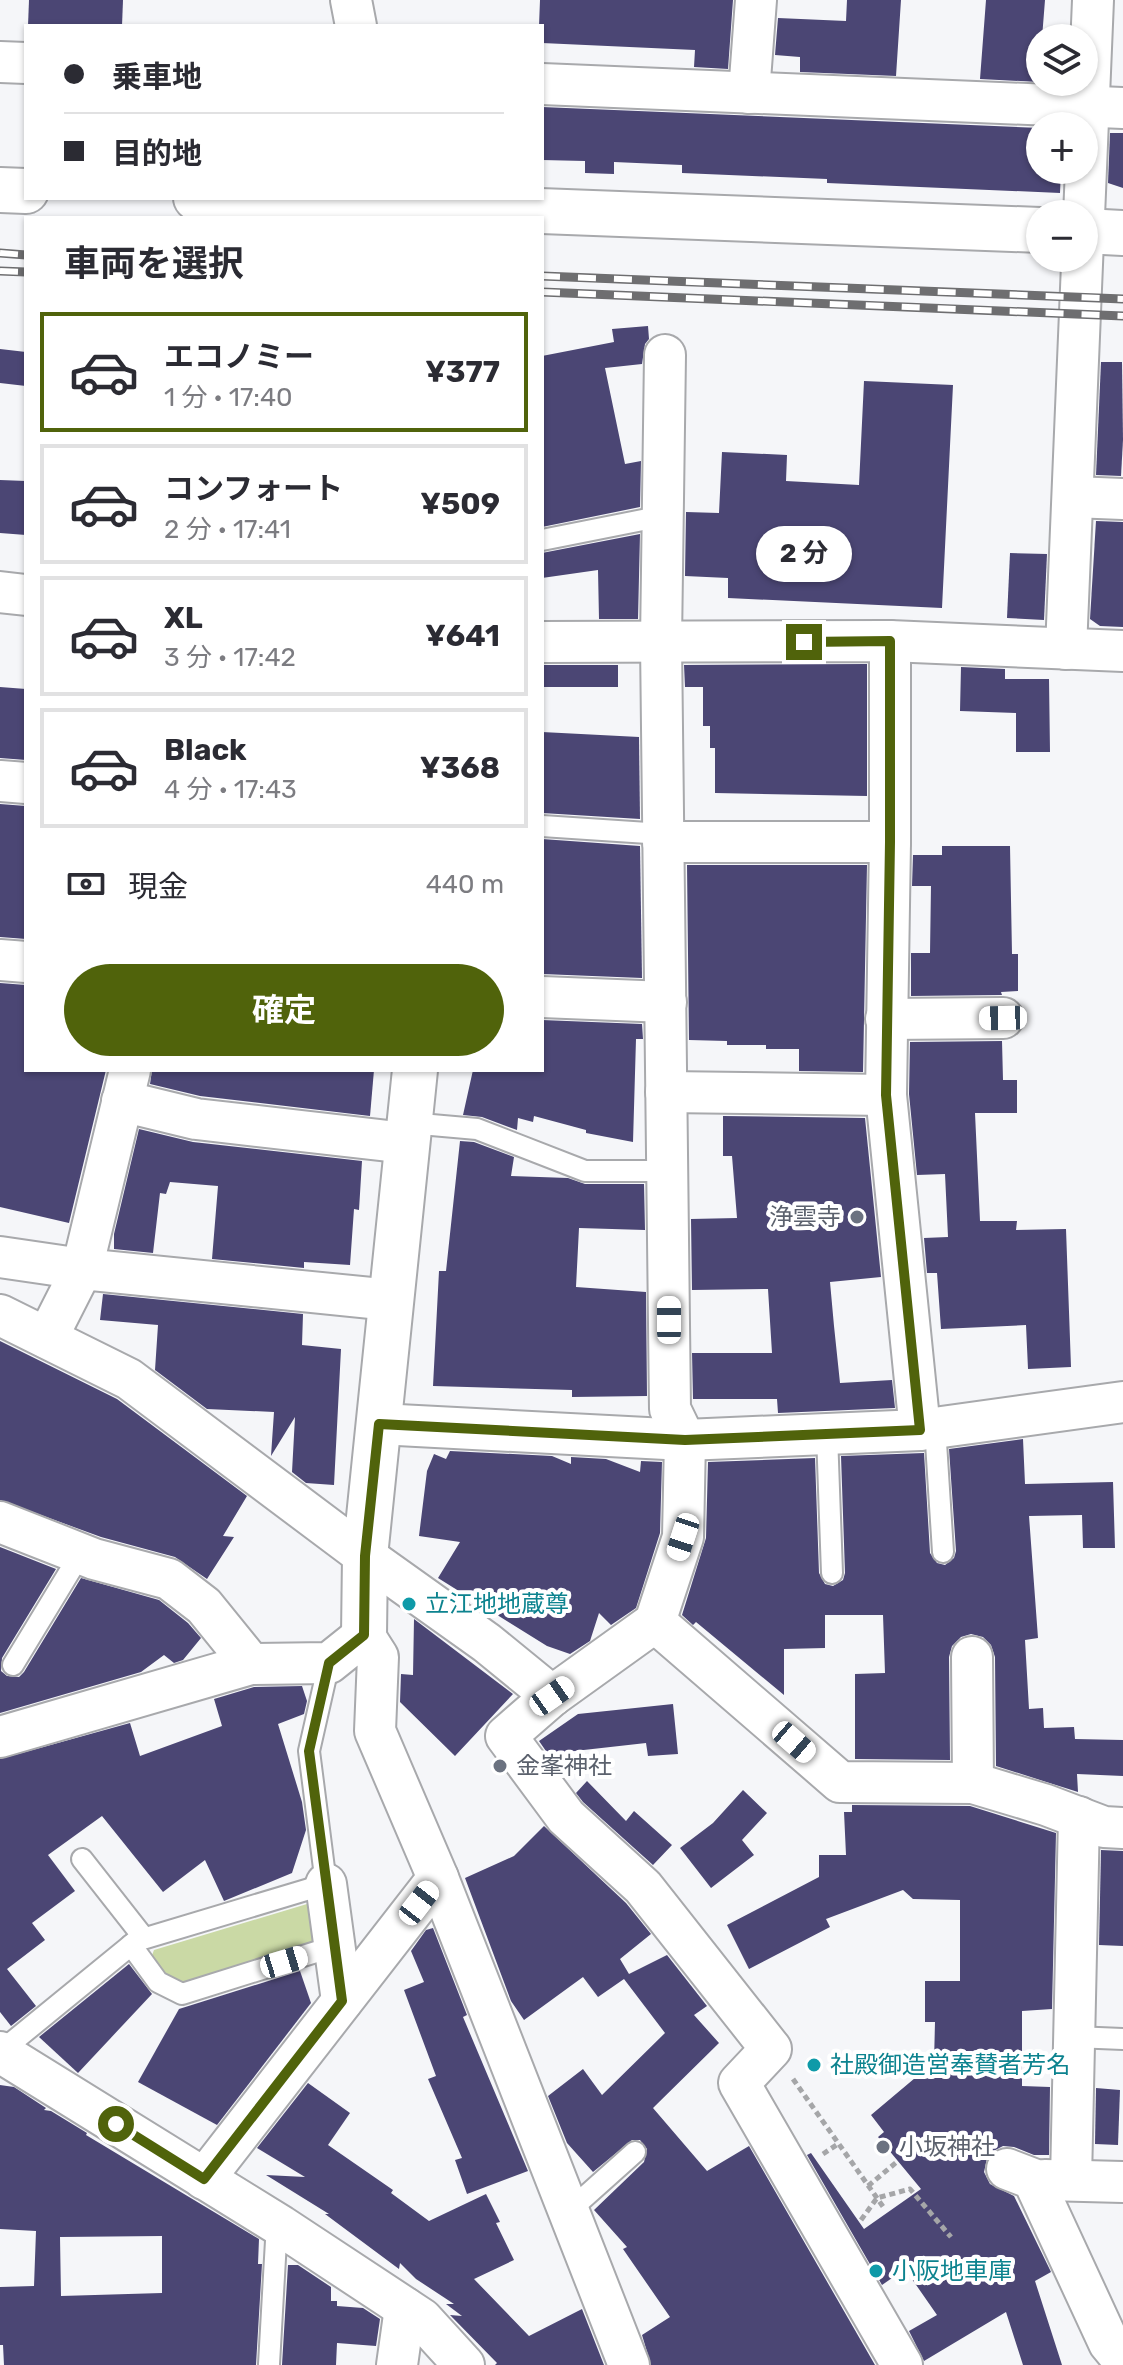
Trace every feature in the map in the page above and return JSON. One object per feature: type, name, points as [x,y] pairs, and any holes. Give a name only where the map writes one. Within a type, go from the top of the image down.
[{"type":"street","points":[[351,0],[356,24]]},
{"type":"street","points":[[749,93],[756,0]]},
{"type":"street","points":[[1093,0],[1105,108],[1098,216]]},
{"type":"street","points":[[0,62],[24,63]]},
{"type":"street","points":[[544,84],[1105,108]]},
{"type":"street","points":[[0,190],[24,191]]},
{"type":"street","points":[[239,200],[1026,230]]},
{"type":"street","points":[[1066,649],[1073,497],[1093,272]]},
{"type":"street","points":[[665,355],[661,642],[670,1409],[685,1440],[683,1537],[655,1622],[552,1696],[506,1736],[566,1817],[643,1887],[771,2049],[739,2083],[902,2365]]},
{"type":"street","points":[[1073,497],[1123,499]]},
{"type":"street","points":[[0,592],[24,595]]},
{"type":"street","points":[[890,641],[886,1095],[928,1428]]},
{"type":"street","points":[[544,642],[890,641],[1123,651]]},
{"type":"street","points":[[0,781],[24,783]]},
{"type":"street","points":[[663,838],[890,842]]},
{"type":"street","points":[[0,960],[24,962]]},
{"type":"street","points":[[544,997],[666,1002]]},
{"type":"street","points":[[886,1019],[1003,1018]]},
{"type":"street","points":[[415,1072],[365,1556],[364,1635],[378,1657],[375,1731],[438,1878],[629,2365]]},
{"type":"street","points":[[47,1338],[82,1269],[126,1085],[196,1119],[408,1133]]},
{"type":"street","points":[[666,1092],[886,1095]]},
{"type":"street","points":[[0,1257],[82,1269],[391,1300]]},
{"type":"street","points":[[0,1315],[129,1379],[487,1643],[552,1696]]},
{"type":"street","points":[[379,1424],[685,1440],[928,1428],[1123,1402]]},
{"type":"street","points":[[0,1522],[81,1553],[169,1579],[204,1606],[251,1664]]},
{"type":"street","points":[[655,1622],[840,1782],[973,1783],[1104,1827],[1123,1828]]},
{"type":"street","points":[[0,1737],[251,1664],[329,1663],[364,1635]]},
{"type":"street","points":[[972,1657],[973,1783]]},
{"type":"street","points":[[1079,1817],[1074,2037],[1037,2176],[1109,2343],[1123,2360]]},
{"type":"street","points":[[204,2179],[438,1878]]},
{"type":"street","points":[[326,1884],[342,2001]]},
{"type":"street","points":[[0,2052],[277,2223],[422,2319],[464,2365]]},
{"type":"street","points":[[1037,2176],[1123,2182]]},
{"type":"street","points":[[397,2365],[405,2308]]},
{"type":"lane","points":[[544,540],[663,516]]},
{"type":"lane","points":[[544,826],[663,838]]},
{"type":"lane","points":[[408,1133],[477,1129],[585,1171],[667,1171]]},
{"type":"lane","points":[[928,1428],[943,1552]]},
{"type":"lane","points":[[827,1434],[832,1573]]},
{"type":"lane","points":[[13,1665],[81,1553]]},
{"type":"lane","points":[[0,2052],[138,1941],[326,1884],[309,1751],[329,1663]]},
{"type":"lane","points":[[82,1859],[138,1941],[158,1982],[182,1994],[335,1946]]},
{"type":"lane","points":[[1074,2037],[1123,2039]]},
{"type":"lane","points":[[569,2211],[635,2152]]},
{"type":"lane","points":[[269,2364],[277,2223]]},
{"type":"path","points":[[771,2049],[884,2208]]},
{"type":"path","points":[[816,2159],[838,2144]]},
{"type":"path","points":[[868,2186],[898,2161]]},
{"type":"path","points":[[858,2224],[877,2198],[910,2189],[951,2237]]},
{"type":"green space","points":[[307,1904],[315,1911],[317,1939],[246,1965],[205,1978],[179,1982],[162,1973],[151,1958],[154,1950]]},
{"type":"building","points":[[29,0],[123,0],[122,24],[28,24]]},
{"type":"building","points":[[540,0],[733,0],[728,69],[694,67],[695,50],[544,43],[544,24],[539,24]]},
{"type":"building","points":[[847,0],[901,0],[896,76],[800,72],[800,57],[775,55],[778,18],[846,21]]},
{"type":"building","points":[[986,0],[1045,0],[1043,24],[1026,24],[1026,81],[980,79]]},
{"type":"building","points":[[544,107],[1026,127],[1026,184],[1060,184],[1060,193],[827,183],[827,179],[682,173],[682,165],[614,162],[614,174],[585,173],[585,161],[544,160]]},
{"type":"building","points":[[1110,133],[1123,133],[1123,188],[1108,183]]},
{"type":"building","points":[[648,326],[649,339],[645,344],[642,364],[605,368],[625,464],[641,461],[640,507],[544,527],[544,356],[614,342],[612,329]]},
{"type":"building","points":[[0,349],[24,352],[24,386],[0,383]]},
{"type":"building","points":[[1101,362],[1122,362],[1121,476],[1096,475]]},
{"type":"building","points":[[864,381],[953,385],[942,608],[728,598],[728,578],[685,576],[686,512],[719,513],[722,452],[787,455],[786,481],[859,485]]},
{"type":"building","points":[[0,480],[24,481],[24,535],[0,533]]},
{"type":"building","points":[[1096,521],[1123,522],[1123,627],[1100,626],[1090,619]]},
{"type":"building","points":[[640,534],[638,619],[599,619],[598,570],[544,578],[544,553]]},
{"type":"building","points":[[1010,553],[1047,554],[1044,620],[1007,618]]},
{"type":"building","points":[[867,664],[867,796],[715,793],[715,748],[710,748],[710,726],[703,726],[703,687],[685,687],[684,665]]},
{"type":"building","points":[[544,665],[618,665],[618,687],[544,687]]},
{"type":"building","points":[[961,667],[1005,669],[1005,679],[1049,679],[1050,752],[1016,752],[1016,713],[960,711]]},
{"type":"building","points":[[0,687],[24,689],[24,760],[0,758]]},
{"type":"building","points":[[544,732],[639,737],[640,819],[544,813]]},
{"type":"building","points":[[0,804],[24,806],[24,939],[0,937]]},
{"type":"building","points":[[544,839],[640,846],[642,978],[544,974]]},
{"type":"building","points":[[942,846],[1010,846],[1012,954],[1018,954],[1018,991],[1001,992],[1002,995],[911,996],[911,953],[930,953],[931,886],[912,886],[913,855],[942,855]]},
{"type":"building","points":[[687,865],[867,865],[863,1072],[799,1071],[799,1049],[766,1049],[766,1045],[727,1045],[727,1041],[689,1040]]},
{"type":"building","points":[[0,983],[24,985],[24,1072],[106,1072],[69,1223],[0,1207]]},
{"type":"building","points":[[544,1020],[642,1024],[643,1039],[636,1039],[633,1142],[586,1133],[586,1130],[534,1116],[533,1122],[518,1118],[517,1130],[482,1117],[463,1115],[473,1072],[544,1072]]},
{"type":"building","points":[[1002,1041],[1003,1080],[1017,1080],[1017,1113],[975,1113],[980,1221],[1017,1221],[1016,1230],[1066,1229],[1071,1367],[1028,1369],[1026,1325],[941,1329],[937,1273],[927,1273],[924,1238],[948,1237],[945,1174],[917,1175],[909,1094],[910,1042]]},
{"type":"building","points":[[152,1072],[374,1072],[370,1116],[200,1096],[150,1084]]},
{"type":"building","points":[[723,1116],[865,1118],[881,1277],[830,1282],[834,1326],[840,1383],[892,1380],[895,1408],[778,1413],[777,1399],[693,1399],[692,1353],[772,1353],[768,1289],[692,1290],[691,1219],[737,1218],[732,1156],[723,1156]]},
{"type":"building","points":[[139,1129],[193,1142],[362,1161],[359,1210],[354,1209],[350,1265],[304,1262],[304,1268],[212,1259],[218,1186],[170,1182],[166,1194],[160,1193],[153,1253],[114,1249],[114,1234]]},
{"type":"building","points":[[460,1141],[474,1142],[514,1157],[511,1176],[568,1178],[585,1184],[644,1184],[645,1230],[579,1228],[576,1287],[646,1292],[647,1396],[572,1397],[572,1390],[433,1386],[439,1271],[446,1271]]},
{"type":"building","points":[[103,1294],[303,1314],[302,1345],[341,1349],[334,1485],[306,1483],[292,1472],[295,1417],[271,1456],[274,1412],[207,1409],[155,1370],[158,1325],[100,1320]]},
{"type":"building","points":[[0,1341],[117,1399],[247,1496],[223,1536],[234,1537],[207,1579],[175,1557],[101,1537],[0,1500]]},
{"type":"building","points":[[1023,1439],[1025,1484],[1113,1482],[1115,1548],[1083,1548],[1082,1515],[1029,1516],[1038,1638],[1025,1640],[1029,1709],[1043,1708],[1044,1728],[1074,1727],[1075,1739],[1123,1740],[1123,1776],[1077,1774],[1078,1792],[996,1766],[995,1657],[991,1645],[983,1637],[971,1634],[961,1637],[952,1646],[949,1657],[950,1760],[855,1759],[855,1674],[885,1673],[883,1615],[825,1615],[825,1648],[784,1649],[784,1695],[696,1622],[693,1625],[682,1615],[706,1538],[708,1462],[815,1458],[819,1573],[825,1584],[833,1586],[843,1580],[845,1573],[841,1456],[924,1453],[930,1553],[937,1563],[945,1565],[954,1558],[956,1551],[949,1449]]},
{"type":"building","points":[[450,1451],[552,1456],[571,1464],[571,1457],[606,1459],[640,1472],[641,1461],[662,1462],[660,1533],[636,1608],[611,1625],[599,1613],[590,1641],[570,1654],[547,1646],[438,1578],[460,1542],[419,1536],[427,1471],[434,1454],[446,1459]]},
{"type":"building","points":[[0,1547],[56,1569],[2,1658],[1,1671],[7,1676],[19,1677],[24,1672],[81,1578],[159,1600],[188,1623],[201,1638],[183,1660],[174,1663],[164,1655],[141,1672],[0,1713]]},
{"type":"building","points":[[414,1619],[513,1694],[455,1756],[400,1702],[401,1674],[413,1675]]},
{"type":"building","points":[[302,1686],[307,1701],[304,1714],[278,1724],[302,1802],[306,1830],[292,1873],[224,1901],[205,1860],[163,1892],[102,1816],[48,1855],[75,1891],[32,1923],[45,1940],[7,1969],[36,2006],[11,2026],[0,2012],[0,1759],[130,1723],[140,1756],[222,1726],[214,1699],[254,1687]]},
{"type":"building","points":[[673,1704],[678,1754],[648,1756],[646,1743],[548,1754],[539,1741],[578,1714]]},
{"type":"building","points":[[587,1781],[626,1821],[634,1811],[672,1845],[653,1865],[583,1802],[576,1793]]},
{"type":"building","points":[[743,1790],[767,1813],[742,1840],[754,1855],[711,1888],[680,1848],[713,1823]]},
{"type":"building","points":[[852,1805],[970,1806],[1056,1833],[1052,2009],[1022,2011],[1022,2086],[1050,2087],[1049,2155],[1034,2155],[1003,2146],[988,2154],[984,2172],[990,2184],[1014,2196],[1051,2272],[1035,2281],[1062,2365],[1023,2365],[1006,2312],[924,2361],[909,2331],[937,2315],[905,2269],[882,2285],[807,2155],[811,2153],[864,2229],[921,2189],[878,2137],[884,2132],[871,2115],[934,2062],[935,2022],[925,2022],[925,1981],[960,1981],[960,1900],[913,1899],[903,1890],[826,1919],[830,1927],[749,1969],[727,1925],[819,1877],[819,1855],[846,1855],[844,1812],[852,1812]]},
{"type":"building","points":[[544,1826],[626,1903],[651,1934],[620,1959],[629,1974],[667,1955],[707,2006],[694,2015],[719,2043],[653,2108],[707,2171],[749,2146],[875,2365],[651,2365],[642,2335],[670,2317],[623,2249],[627,2247],[594,2210],[644,2162],[647,2149],[640,2140],[632,2140],[593,2172],[567,2143],[548,2096],[583,2069],[602,2095],[665,2033],[624,1979],[598,1997],[583,1977],[524,2020],[511,2001],[465,1878],[514,1856]]},
{"type":"building","points":[[1101,1850],[1123,1851],[1123,1946],[1099,1945]]},
{"type":"building","points":[[433,1928],[467,2015],[463,2017],[528,2171],[467,2194],[455,2160],[462,2158],[428,2079],[436,2076],[404,1990],[424,1982],[411,1951],[426,1930]]},
{"type":"building","points":[[129,1964],[152,1994],[78,2073],[39,2037]]},
{"type":"building","points":[[300,1971],[311,2003],[217,2125],[138,2082],[179,2009]]},
{"type":"building","points":[[308,2083],[350,2113],[328,2145],[393,2190],[391,2193],[429,2221],[486,2194],[514,2260],[474,2279],[529,2336],[582,2309],[604,2365],[495,2365],[497,2363],[450,2315],[462,2316],[446,2304],[454,2304],[416,2279],[400,2263],[399,2269],[325,2214],[329,2214],[266,2175],[305,2177],[257,2148]]},
{"type":"building","points":[[0,2085],[14,2087],[46,2108],[44,2110],[51,2111],[259,2239],[258,2264],[262,2264],[256,2365],[4,2365],[3,2345],[0,2345],[0,2287],[34,2286],[36,2231],[0,2229]],"holes":[[[162,2236],[162,2293],[61,2296],[60,2237]]]},
{"type":"building","points":[[1096,2088],[1120,2090],[1118,2145],[1095,2144]]},
{"type":"building","points":[[288,2265],[298,2265],[331,2287],[331,2301],[337,2301],[337,2306],[363,2308],[380,2319],[376,2346],[337,2343],[336,2365],[282,2365]]},
{"type":"railway","points":[[0,253],[24,255]]},
{"type":"railway","points":[[0,271],[24,272]]},
{"type":"railway","points":[[544,276],[1123,299]]},
{"type":"railway","points":[[544,292],[1123,316]]},
{"type":"place","name":"浄雲寺","points":[[857,1217]]},
{"type":"place","name":"立江地地蔵尊","points":[[409,1604]]},
{"type":"place","name":"金峯神社","points":[[500,1766]]},
{"type":"place","name":"社殿御造営奉賛者芳名","points":[[814,2065]]},
{"type":"place","name":"小坂神社","points":[[883,2147]]},
{"type":"place","name":"小阪地車庫","points":[[876,2271]]},
{"type":"route","points":[[116,2124],[204,2179],[342,2001],[309,1751],[329,1663],[364,1635],[365,1556],[379,1424],[685,1440],[920,1430],[886,1095],[890,641],[804,642]]}]
